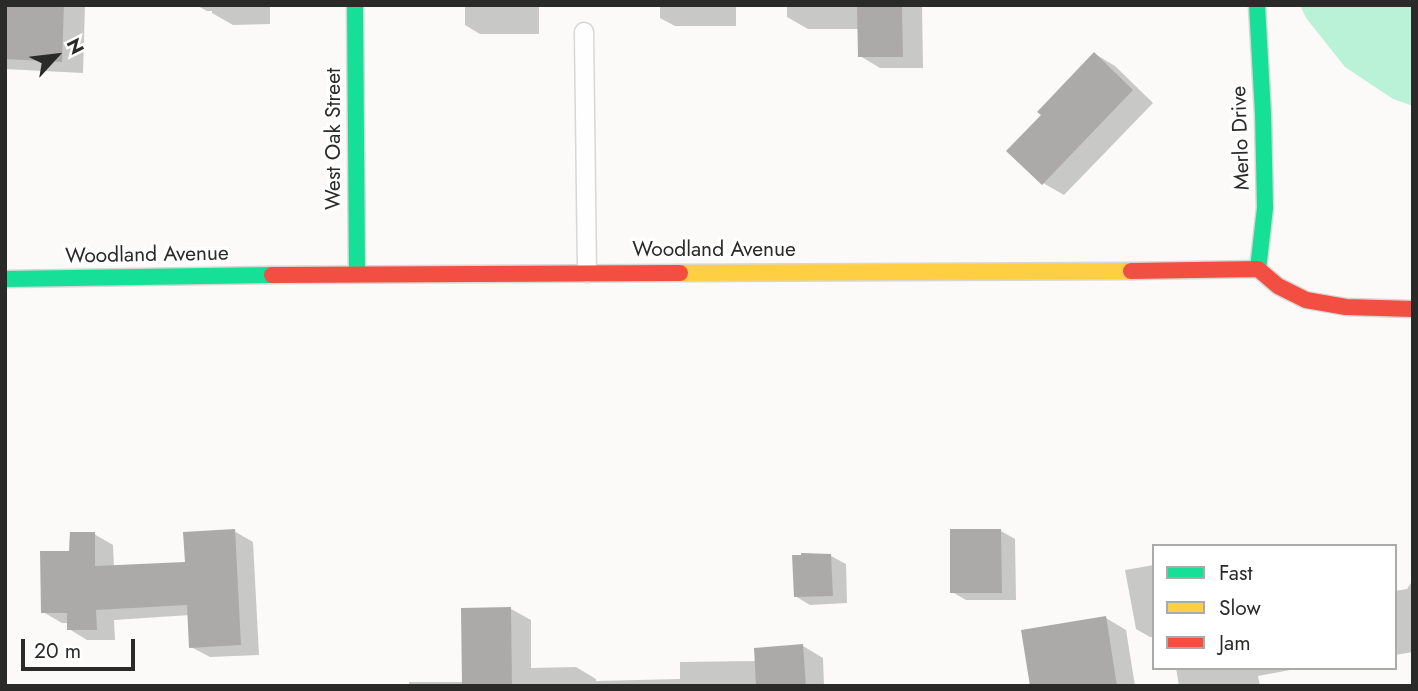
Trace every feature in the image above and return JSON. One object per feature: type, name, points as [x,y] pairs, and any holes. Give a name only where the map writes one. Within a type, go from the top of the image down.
[{"type":"street","name":"West Oak Street","points":[[355,5],[357,273]]},
{"type":"street","name":"Merlo Drive","points":[[1257,5],[1265,208],[1258,269]]},
{"type":"street","name":"Woodland Avenue","points":[[5,279],[357,273],[1063,272],[1258,269]]},
{"type":"street","points":[[1258,269],[1278,286],[1306,300],[1346,307],[1413,309]]},
{"type":"lane","points":[[584,32],[587,272]]},
{"type":"green space","points":[[1300,5],[1413,5],[1413,106],[1393,99],[1345,67],[1306,18]]},
{"type":"building","points":[[5,5],[64,5],[62,62],[5,59]]},
{"type":"building","points":[[857,5],[902,5],[903,57],[858,57]]},
{"type":"building","points":[[1094,52],[1133,90],[1042,185],[1006,151],[1041,115],[1037,112]]},
{"type":"building","points":[[235,529],[241,645],[189,648],[187,605],[96,610],[97,630],[67,630],[67,613],[41,613],[40,551],[69,551],[70,532],[95,532],[95,566],[185,562],[183,532]]},
{"type":"building","points":[[950,529],[1001,529],[1002,593],[950,593]]},
{"type":"building","points":[[831,554],[833,596],[794,597],[792,555]]},
{"type":"building","points":[[511,607],[512,686],[462,686],[461,608]]},
{"type":"building","points":[[1106,616],[1117,686],[1030,686],[1021,630]]},
{"type":"building","points":[[803,644],[806,686],[756,686],[754,648]]},
{"type":"traffic: fast","points":[[355,5],[357,273]]},
{"type":"traffic: fast","points":[[1257,5],[1265,208],[1258,269]]},
{"type":"traffic: fast","points":[[5,279],[272,275]]},
{"type":"traffic: slow","points":[[680,273],[1131,271]]},
{"type":"traffic: jam","points":[[1131,271],[1258,269],[1278,286],[1306,300],[1346,307],[1413,309]]},
{"type":"traffic: jam","points":[[272,275],[680,273]]}]
